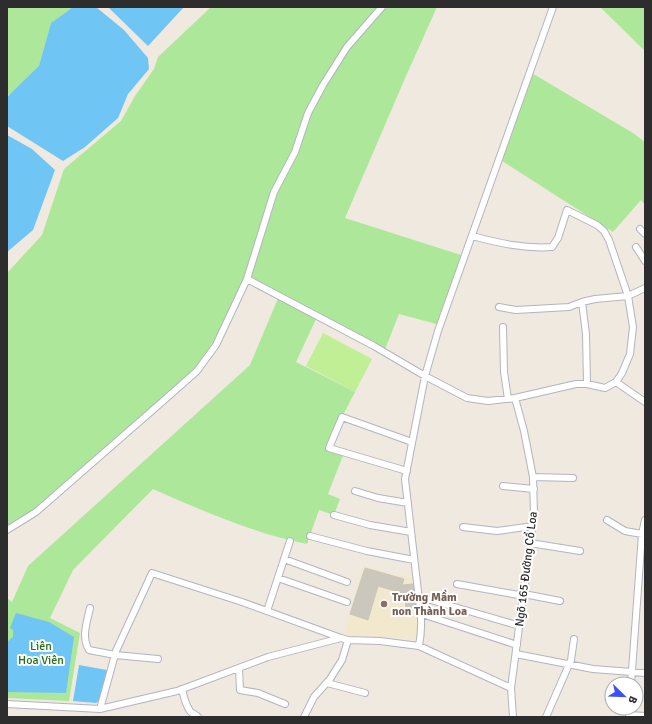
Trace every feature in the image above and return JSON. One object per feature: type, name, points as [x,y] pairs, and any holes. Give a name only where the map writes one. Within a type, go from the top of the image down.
[{"type":"street","points":[[7,530],[36,512],[197,371],[216,345],[247,279],[274,192],[295,152],[308,113],[347,47],[382,7]]},
{"type":"street","points":[[419,646],[422,631],[422,614],[418,600],[405,479],[425,376],[438,331],[553,7]]},
{"type":"street","points":[[247,279],[374,346],[425,376],[467,398],[488,401],[511,398],[576,384],[587,384],[605,388],[616,382],[622,373],[630,354],[633,327],[628,296],[609,240],[604,231],[597,225],[567,210],[558,238],[552,247],[540,248],[515,246],[472,236]]},
{"type":"street","points":[[640,229],[645,234]]},
{"type":"street","points":[[636,247],[645,261]]},
{"type":"street","points":[[499,308],[516,310],[569,308],[582,302],[595,299],[628,296],[645,288]]},
{"type":"street","points":[[582,302],[586,334],[587,384]]},
{"type":"street","name":"Ngõ 165 Đường Cổ Loa","points":[[503,327],[504,372],[511,398],[524,431],[534,489],[533,526],[511,688],[513,717]]},
{"type":"street","points":[[616,382],[645,402]]},
{"type":"street","points":[[407,472],[330,448],[342,417],[412,442]]},
{"type":"street","points":[[533,477],[573,478]]},
{"type":"street","points":[[503,486],[534,489]]},
{"type":"street","points":[[355,491],[378,498],[408,503]]},
{"type":"street","points":[[334,515],[370,525],[411,532]]},
{"type":"street","points":[[607,520],[626,531],[642,534]]},
{"type":"street","points":[[632,676],[642,534],[645,520]]},
{"type":"street","points":[[463,527],[497,531],[533,526]]},
{"type":"street","points":[[310,536],[367,551],[414,560]]},
{"type":"street","points":[[267,611],[290,541]]},
{"type":"street","points":[[530,543],[580,551]]},
{"type":"street","points":[[284,559],[347,582]]},
{"type":"street","points":[[100,709],[115,654],[152,573],[267,611],[348,640],[380,641],[419,646],[511,688]]},
{"type":"street","points":[[278,578],[348,602]]},
{"type":"street","points":[[457,584],[560,601]]},
{"type":"street","points":[[418,600],[441,602],[520,626]]},
{"type":"street","points":[[90,608],[85,644],[89,650],[158,659]]},
{"type":"street","points":[[422,614],[517,645]]},
{"type":"street","points":[[7,704],[100,709],[182,689],[268,657],[341,638]]},
{"type":"street","points":[[546,717],[570,664],[574,639]]},
{"type":"street","points":[[306,716],[314,697],[327,683],[342,660],[348,640]]},
{"type":"street","points":[[516,654],[593,669],[645,673]]},
{"type":"street","points":[[239,668],[240,690],[258,693],[285,704]]},
{"type":"street","points":[[327,683],[365,693]]},
{"type":"street","points":[[182,689],[185,702],[191,713],[197,715],[198,717]]},
{"type":"shaded area","name":"Trường Mầm non Thành Loa","points":[[363,566],[415,579],[419,628],[417,639],[344,635]]},
{"type":"green space","points":[[7,7],[73,7],[51,23],[39,67],[9,95],[7,93]]},
{"type":"green space","points":[[211,7],[437,7],[345,218],[464,256],[440,325],[399,314],[384,352],[317,317],[296,362],[355,392],[342,417],[330,448],[344,453],[328,494],[340,499],[334,515],[319,510],[307,544],[248,528],[153,489],[73,570],[50,618],[80,633],[69,701],[7,698],[7,598],[12,602],[28,566],[250,365],[279,296],[247,279],[216,345],[197,371],[36,512],[7,530],[7,273],[42,235],[64,169],[121,121],[135,96],[154,69],[158,57]]},
{"type":"green space","points":[[600,7],[645,7],[645,51]]},
{"type":"green space","points":[[530,72],[633,133],[645,142],[645,205],[641,200],[613,232],[499,159]]},
{"type":"green space","points":[[323,333],[372,359],[355,392],[306,366]]},
{"type":"water","points":[[73,7],[96,7],[124,30],[148,58],[149,69],[128,94],[118,118],[85,147],[63,161],[7,126],[7,97],[39,66],[51,23]]},
{"type":"water","points":[[108,7],[184,7],[148,46]]},
{"type":"water","points":[[7,135],[32,149],[55,170],[33,230],[7,252]]},
{"type":"water","name":"Liên Hoa Viên","points":[[16,613],[49,622],[74,637],[66,693],[7,692],[7,642],[13,637],[13,630],[10,628]]},
{"type":"water","points":[[79,665],[107,670],[101,699],[96,703],[73,701]]},
{"type":"building","points":[[365,568],[404,579],[402,585],[413,584],[416,610],[406,611],[405,594],[378,586],[368,620],[350,614]]},
{"type":"place","name":"Trường Mầm non Thành Loa","points":[[384,604]]}]
